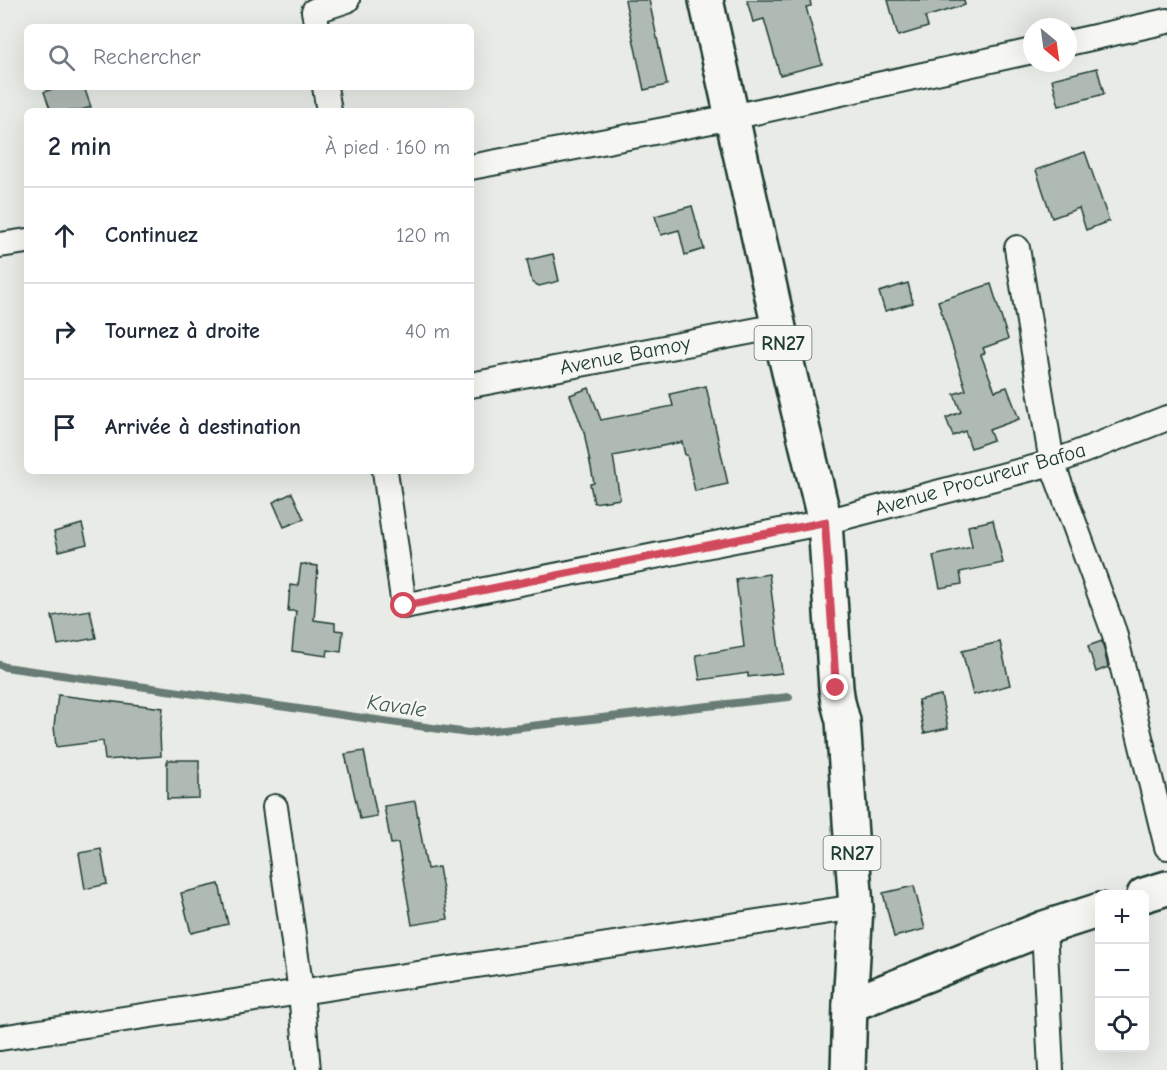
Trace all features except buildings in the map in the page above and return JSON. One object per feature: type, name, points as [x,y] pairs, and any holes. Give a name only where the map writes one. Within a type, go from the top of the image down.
[{"type":"main road","name":"RN27","points":[[706,0],[825,522],[836,688],[843,721],[856,907],[849,1070]]},
{"type":"main road","points":[[1149,893],[1167,888]]},
{"type":"main road","points":[[850,1005],[1044,928],[1095,912]]},
{"type":"street","points":[[316,24],[314,11],[347,0]]},
{"type":"street","points":[[1077,41],[1167,21]]},
{"type":"street","points":[[474,166],[732,117],[1023,53]]},
{"type":"street","points":[[326,90],[329,108]]},
{"type":"street","points":[[0,245],[24,241]]},
{"type":"street","points":[[1017,248],[1052,463],[1114,632],[1167,847]]},
{"type":"street","name":"Avenue Bamoy","points":[[474,384],[779,326]]},
{"type":"street","name":"Avenue Procureur Bafoa","points":[[385,474],[404,606],[825,522],[1052,463],[1167,418]]},
{"type":"street","points":[[275,807],[301,992],[308,1070]]},
{"type":"street","points":[[0,1038],[856,907]]},
{"type":"street","points":[[1044,928],[1051,1070]]},
{"type":"waterway","name":"Kavale","points":[[0,665],[468,733],[789,697]]},
{"type":"route","points":[[404,606],[825,522],[836,688]]}]
